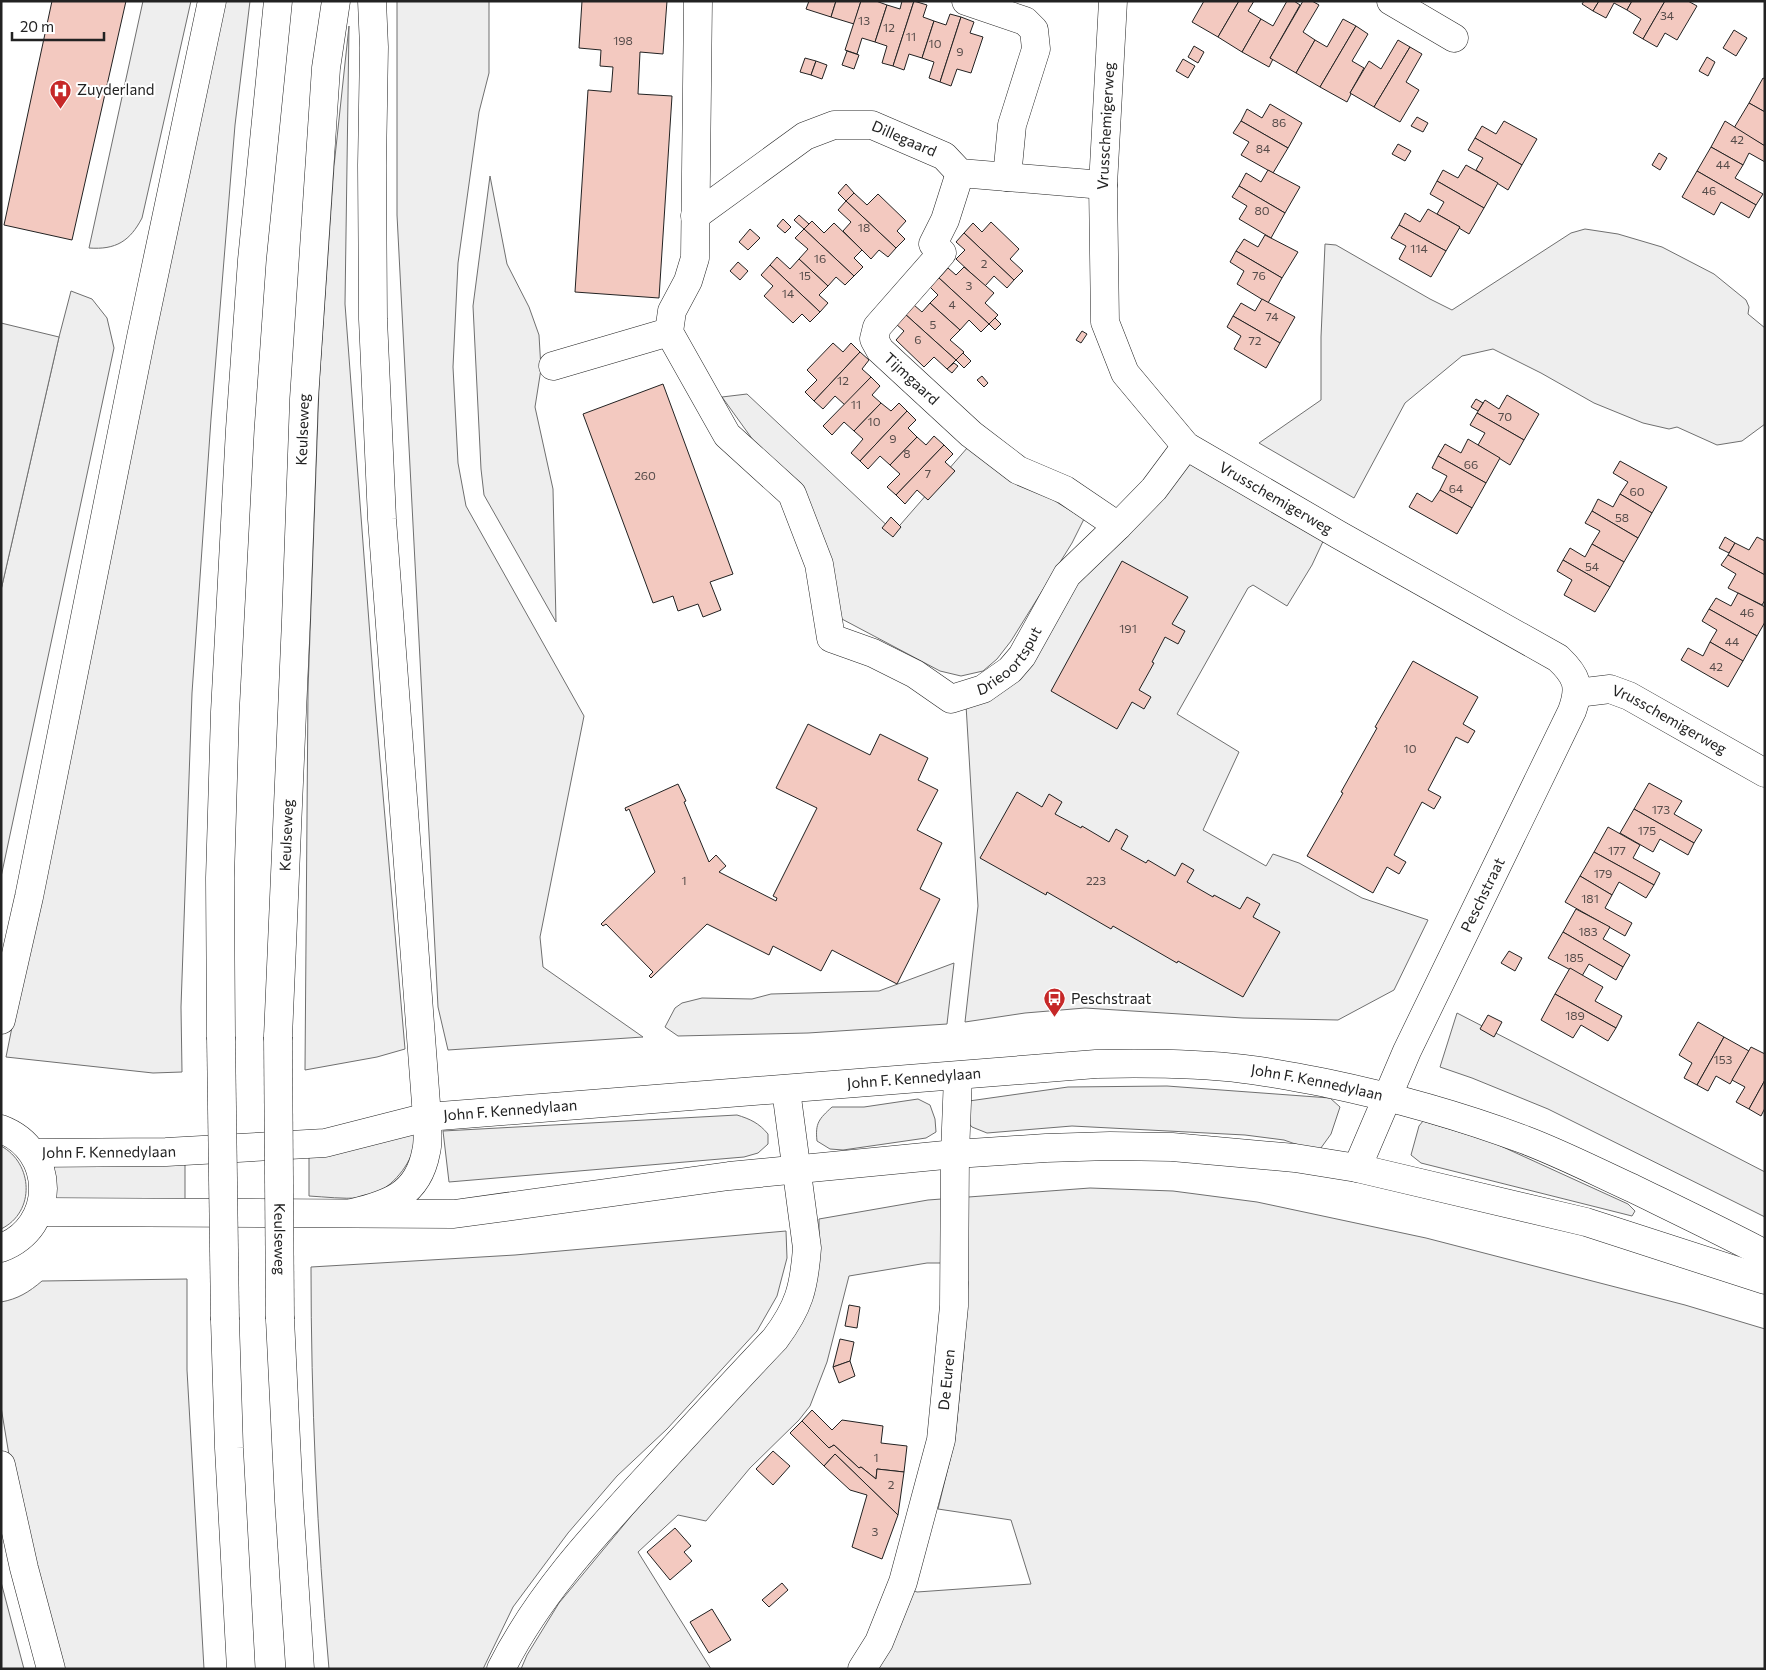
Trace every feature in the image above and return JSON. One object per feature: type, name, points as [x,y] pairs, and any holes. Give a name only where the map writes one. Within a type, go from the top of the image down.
[{"type":"main road","points":[[1,1020],[5,987],[29,898],[141,337],[212,1]]},
{"type":"main road","points":[[241,1669],[229,1448],[225,1320],[220,878],[226,693],[240,429],[252,260],[278,1]]},
{"type":"main road","name":"Keulseweg","points":[[300,1669],[280,1319],[278,1037],[304,399],[326,68],[336,1]]},
{"type":"main road","points":[[352,1213],[382,1206],[399,1198],[408,1189],[421,1170],[427,1150],[427,1117],[382,519],[373,319],[372,165],[374,46],[372,1]]},
{"type":"main road","points":[[553,366],[669,332],[672,311],[688,281],[695,258],[698,1]]},
{"type":"main road","points":[[966,1],[1026,21],[1034,30],[1036,49],[1012,125],[1007,177]]},
{"type":"main road","name":"Vrusschemigerweg","points":[[1113,1],[1102,185],[1105,322],[1125,373],[1186,446],[1339,535],[1558,658],[1569,669],[1576,682],[1577,693],[1610,689],[1629,696],[1765,773]]},
{"type":"main road","points":[[1390,1],[1454,38]]},
{"type":"main road","name":"Dillegaard","points":[[695,216],[805,136],[834,124],[872,125],[944,156],[960,173]]},
{"type":"main road","points":[[960,173],[1102,185]]},
{"type":"main road","name":"Tijmgaard","points":[[960,173],[945,220],[933,244],[942,253],[877,327],[874,340],[880,350],[971,434],[1018,470],[1066,490],[1118,526]]},
{"type":"main road","name":"Drieoortsput","points":[[669,332],[727,434],[792,494],[819,564],[831,638],[873,653],[915,674],[951,699],[984,689],[1010,670],[1022,656],[1067,575],[1154,489],[1186,446]]},
{"type":"main road","name":"Peschstraat","points":[[1357,1168],[1407,1051],[1572,711],[1577,693]]},
{"type":"main road","name":"John F. Kennedylaan","points":[[33,1153],[166,1152],[325,1143],[427,1117],[1096,1064],[1194,1065],[1245,1069],[1309,1080],[1388,1097],[1468,1120],[1581,1164],[1716,1228],[1765,1254]]},
{"type":"main road","name":"De Euren","points":[[862,1669],[879,1642],[902,1582],[941,1440],[954,1306],[955,1154],[958,1076]]},
{"type":"main road","points":[[501,1669],[512,1646],[562,1574],[614,1513],[774,1339],[795,1309],[801,1292],[807,1248],[786,1090]]},
{"type":"main road","points":[[1,1129],[12,1133],[26,1144],[33,1153],[42,1173],[44,1191],[40,1212],[33,1224],[20,1238],[1,1248]]},
{"type":"main road","points":[[40,1212],[454,1214],[729,1176],[955,1154],[1046,1148],[1172,1147],[1295,1158],[1357,1168],[1586,1222],[1765,1280]]},
{"type":"main road","points":[[1,1465],[24,1568],[51,1669]]},
{"type":"shaded area","points":[[143,1],[191,1],[142,218],[132,233],[121,242],[107,247],[89,248]]},
{"type":"shaded area","points":[[219,1],[250,1],[235,125],[211,419],[192,693],[181,1007],[182,1072],[153,1073],[6,1057]]},
{"type":"shaded area","points":[[397,1],[489,1],[489,73],[479,112],[458,263],[453,367],[458,463],[466,506],[584,716],[540,937],[543,967],[643,1037],[448,1050],[438,1007],[397,215]]},
{"type":"shaded area","points":[[349,26],[345,304],[375,702],[405,1049],[377,1057],[305,1070],[308,690],[319,386],[334,166]]},
{"type":"shaded area","points":[[490,176],[507,264],[529,307],[539,335],[541,369],[535,407],[553,489],[556,622],[484,495],[473,306]]},
{"type":"shaded area","points":[[1585,229],[1618,234],[1662,247],[1714,274],[1746,300],[1749,307],[1748,314],[1765,328],[1765,424],[1742,441],[1717,445],[1677,427],[1669,429],[1643,423],[1594,403],[1493,349],[1462,356],[1405,403],[1354,498],[1259,443],[1321,400],[1321,337],[1325,244],[1336,245],[1452,310],[1571,233]]},
{"type":"shaded area","points":[[71,291],[92,299],[107,318],[114,348],[1,877],[1,590]]},
{"type":"shaded area","points":[[1,323],[59,337],[1,590]]},
{"type":"shaded area","points":[[747,394],[894,532],[968,447],[1084,519],[1072,543],[1011,641],[997,659],[983,671],[961,676],[940,671],[840,618],[753,440],[722,397]]},
{"type":"shaded area","points":[[1188,458],[1326,535],[1312,565],[1287,606],[1253,585],[1248,588],[1177,714],[1239,752],[1203,830],[1266,866],[1273,854],[1299,863],[1362,898],[1428,920],[1394,990],[1338,1020],[1243,1018],[1085,1008],[1025,1013],[965,1022],[978,906],[966,705],[1105,533]]},
{"type":"shaded area","points":[[954,963],[947,1024],[808,1033],[678,1036],[665,1027],[675,1008],[682,1003],[702,998],[752,999],[771,994],[879,991]]},
{"type":"shaded area","points":[[1457,1013],[1765,1172],[1765,1217],[1548,1109],[1440,1067]]},
{"type":"shaded area","points":[[1167,1086],[1330,1098],[1340,1107],[1331,1134],[1318,1152],[1284,1140],[1245,1135],[1072,1126],[987,1133],[972,1127],[965,1119],[969,1101],[1068,1087]]},
{"type":"shaded area","points":[[918,1099],[930,1105],[935,1119],[936,1132],[926,1138],[843,1150],[830,1149],[817,1141],[817,1125],[832,1107],[864,1107]]},
{"type":"shaded area","points":[[737,1115],[754,1122],[768,1134],[768,1144],[758,1153],[744,1157],[449,1182],[443,1131]]},
{"type":"shaded area","points":[[1423,1121],[1492,1142],[1628,1204],[1635,1211],[1632,1216],[1421,1163],[1411,1155],[1419,1126]]},
{"type":"shaded area","points":[[415,1133],[413,1151],[407,1163],[397,1178],[383,1189],[359,1198],[309,1196],[309,1153]]},
{"type":"shaded area","points":[[1,1146],[12,1154],[19,1164],[24,1175],[26,1188],[25,1200],[20,1211],[12,1221],[1,1229]]},
{"type":"shaded area","points":[[185,1162],[185,1201],[53,1199],[51,1163]]},
{"type":"shaded area","points":[[1090,1188],[1173,1191],[1257,1202],[1426,1238],[1685,1305],[1765,1329],[1765,1669],[866,1669],[907,1588],[917,1592],[1031,1584],[1011,1520],[938,1509],[955,1439],[968,1282],[962,1263],[927,1263],[849,1276],[827,1362],[810,1406],[799,1420],[750,1468],[706,1521],[678,1515],[638,1552],[711,1669],[521,1669],[527,1655],[559,1603],[632,1515],[778,1352],[819,1265],[819,1219],[928,1200]]},
{"type":"shaded area","points":[[786,1231],[787,1258],[777,1296],[757,1331],[667,1429],[617,1476],[568,1533],[513,1607],[483,1669],[329,1669],[316,1468],[312,1368],[311,1267],[515,1255]]},
{"type":"shaded area","points":[[187,1279],[187,1370],[204,1669],[59,1669],[9,1455],[1,1407],[1,1302],[23,1294],[42,1281]]},
{"type":"shaded area","points":[[1,1582],[24,1669],[1,1669]]},
{"type":"building","points":[[52,1],[126,1],[72,240],[4,225]]},
{"type":"building","points":[[582,1],[667,1],[663,54],[640,52],[638,94],[672,96],[659,298],[575,292],[588,90],[611,92],[613,67],[600,66],[601,50],[579,48]]},
{"type":"building","points":[[809,1],[836,1],[831,17],[806,9]]},
{"type":"building","points":[[836,1],[861,1],[854,24],[831,17]]},
{"type":"building","points":[[861,1],[876,1],[887,5],[875,42],[862,38],[857,54],[845,50]]},
{"type":"building","points":[[902,1],[914,1],[893,66],[882,63],[887,46],[875,42],[887,5],[900,9]]},
{"type":"building","points":[[914,1],[927,5],[923,17],[934,21],[922,58],[909,54],[904,70],[893,66]]},
{"type":"building","points":[[1204,1],[1239,1],[1218,37],[1192,22]]},
{"type":"building","points":[[1239,1],[1254,1],[1248,11],[1261,19],[1242,52],[1218,37]]},
{"type":"building","points":[[1287,1],[1294,1],[1300,5],[1270,58],[1273,59],[1269,67],[1242,52],[1261,19],[1273,26]]},
{"type":"building","points":[[1303,1],[1312,1],[1319,5],[1303,32],[1315,40],[1296,73],[1270,58]]},
{"type":"building","points":[[1584,1],[1599,1],[1593,11],[1582,4]]},
{"type":"building","points":[[1599,1],[1632,1],[1627,10],[1614,3],[1606,18],[1593,11]]},
{"type":"building","points":[[1632,1],[1665,1],[1643,39],[1633,33],[1641,19],[1627,10]]},
{"type":"building","points":[[1665,1],[1688,1],[1697,6],[1677,40],[1665,33],[1657,47],[1643,39]]},
{"type":"building","points":[[950,14],[961,17],[940,82],[929,78],[934,62],[922,58],[934,21],[946,25]]},
{"type":"building","points":[[961,17],[974,22],[970,33],[983,37],[971,73],[957,69],[951,86],[940,82]]},
{"type":"building","points":[[1343,19],[1356,26],[1320,87],[1296,73],[1315,40],[1327,47]]},
{"type":"building","points":[[1356,26],[1368,34],[1352,61],[1364,68],[1347,102],[1320,87]]},
{"type":"building","points":[[1734,30],[1747,38],[1736,56],[1723,48]]},
{"type":"building","points":[[1398,40],[1410,47],[1374,107],[1350,93],[1369,61],[1381,69]]},
{"type":"building","points":[[1194,46],[1204,52],[1198,63],[1188,57]]},
{"type":"building","points":[[1410,47],[1422,54],[1406,82],[1419,90],[1400,122],[1374,107]]},
{"type":"building","points":[[847,51],[859,55],[854,69],[842,65]]},
{"type":"building","points":[[1707,57],[1715,62],[1708,76],[1699,71]]},
{"type":"building","points":[[805,58],[816,61],[811,75],[800,72]]},
{"type":"building","points":[[1183,59],[1195,66],[1188,78],[1176,71]]},
{"type":"building","points":[[816,61],[827,65],[822,79],[811,75]]},
{"type":"building","points":[[1763,78],[1765,79],[1765,112],[1749,103]]},
{"type":"building","points":[[1749,103],[1765,112],[1765,146],[1734,128]]},
{"type":"building","points":[[1270,104],[1302,123],[1288,148],[1241,121],[1247,109],[1262,118]]},
{"type":"building","points":[[1417,117],[1428,123],[1423,132],[1411,126]]},
{"type":"building","points":[[1241,121],[1288,148],[1273,173],[1241,155],[1249,142],[1233,133]]},
{"type":"building","points":[[1504,121],[1537,139],[1522,165],[1475,138],[1482,126],[1496,134]]},
{"type":"building","points":[[1725,121],[1765,146],[1765,162],[1749,153],[1743,165],[1711,147]]},
{"type":"building","points":[[1475,138],[1522,165],[1508,190],[1476,170],[1483,158],[1468,150]]},
{"type":"building","points":[[1398,144],[1411,151],[1405,161],[1392,154]]},
{"type":"building","points":[[1711,147],[1743,165],[1735,178],[1763,194],[1756,205],[1697,171]]},
{"type":"building","points":[[1659,153],[1667,158],[1660,170],[1652,165]]},
{"type":"building","points":[[1466,165],[1498,183],[1484,208],[1437,181],[1443,170],[1458,178]]},
{"type":"building","points":[[1268,170],[1300,187],[1285,213],[1239,186],[1246,173],[1261,182]]},
{"type":"building","points":[[1697,171],[1756,205],[1749,218],[1721,202],[1714,215],[1682,197]]},
{"type":"building","points":[[1437,181],[1484,208],[1469,234],[1437,214],[1444,202],[1430,194]]},
{"type":"building","points":[[846,184],[854,193],[846,201],[838,193]]},
{"type":"building","points":[[1239,186],[1285,213],[1271,238],[1239,219],[1247,206],[1232,197]]},
{"type":"building","points":[[854,193],[867,205],[878,194],[906,221],[897,231],[905,239],[896,248],[846,201]]},
{"type":"building","points":[[846,201],[896,248],[888,257],[879,250],[871,259],[843,231],[851,222],[838,210]]},
{"type":"building","points":[[1428,209],[1460,227],[1446,251],[1399,225],[1405,213],[1420,222]]},
{"type":"building","points":[[799,215],[809,224],[804,229],[794,220]]},
{"type":"building","points":[[783,219],[791,227],[785,233],[777,226]]},
{"type":"building","points":[[812,221],[824,233],[834,223],[862,250],[854,258],[863,267],[854,276],[804,229]]},
{"type":"building","points":[[991,222],[1019,249],[1010,259],[1023,271],[1014,280],[964,233],[973,223],[982,232]]},
{"type":"building","points":[[1399,225],[1446,251],[1431,277],[1399,259],[1406,246],[1391,238]]},
{"type":"building","points":[[750,229],[760,238],[748,250],[739,242]]},
{"type":"building","points":[[804,229],[854,276],[845,285],[836,277],[828,286],[799,259],[808,249],[795,238]]},
{"type":"building","points":[[964,233],[1014,280],[1007,288],[994,276],[985,286],[956,259],[965,250],[956,242]]},
{"type":"building","points":[[1265,235],[1298,252],[1282,278],[1236,251],[1244,239],[1258,247]]},
{"type":"building","points":[[1236,251],[1282,278],[1268,303],[1237,284],[1244,271],[1230,262]]},
{"type":"building","points":[[777,257],[790,269],[799,259],[828,286],[819,295],[828,303],[820,312],[770,265]]},
{"type":"building","points":[[738,262],[748,271],[740,280],[730,271]]},
{"type":"building","points":[[770,265],[820,312],[810,322],[802,314],[793,323],[764,296],[773,286],[761,275]]},
{"type":"building","points":[[964,267],[994,293],[985,303],[998,315],[989,324],[939,278],[948,268],[956,275]]},
{"type":"building","points":[[939,278],[989,324],[981,332],[969,320],[960,330],[930,303],[938,295],[930,287]]},
{"type":"building","points":[[1262,299],[1295,317],[1280,343],[1233,316],[1241,303],[1255,311]]},
{"type":"building","points":[[930,303],[960,330],[950,340],[964,352],[956,360],[905,314],[914,305],[922,312]]},
{"type":"building","points":[[905,314],[956,360],[947,369],[934,357],[924,367],[896,340],[904,331],[896,324]]},
{"type":"building","points":[[1233,316],[1280,343],[1266,368],[1234,349],[1241,336],[1227,327]]},
{"type":"building","points":[[995,318],[1001,324],[995,330],[989,324]]},
{"type":"building","points":[[1082,331],[1087,334],[1081,343],[1076,340]]},
{"type":"building","points":[[833,343],[843,352],[851,343],[860,352],[814,401],[805,392],[817,380],[807,370]]},
{"type":"building","points":[[860,352],[869,360],[862,369],[871,377],[845,405],[835,396],[823,409],[814,401]]},
{"type":"building","points":[[963,353],[971,361],[964,368],[956,360]]},
{"type":"building","points":[[954,363],[958,366],[952,373],[947,369]]},
{"type":"building","points":[[982,376],[988,383],[984,387],[977,380]]},
{"type":"building","points":[[871,377],[880,386],[872,395],[881,403],[854,431],[844,422],[832,435],[823,426]]},
{"type":"building","points":[[663,384],[733,574],[710,582],[721,610],[703,617],[698,604],[678,611],[673,596],[653,603],[583,414]]},
{"type":"building","points":[[1507,395],[1539,414],[1524,440],[1477,413],[1485,400],[1499,409]]},
{"type":"building","points":[[1476,399],[1483,403],[1478,411],[1471,407]]},
{"type":"building","points":[[881,403],[891,411],[899,403],[907,411],[860,461],[851,453],[863,439],[854,431]]},
{"type":"building","points":[[907,411],[916,420],[908,428],[917,437],[890,465],[880,456],[868,469],[860,461]]},
{"type":"building","points":[[1477,413],[1524,440],[1510,465],[1478,445],[1485,433],[1470,425]]},
{"type":"building","points":[[934,436],[944,445],[896,495],[887,487],[900,474],[890,465],[917,437],[926,445]]},
{"type":"building","points":[[1468,439],[1500,458],[1486,483],[1438,456],[1445,444],[1461,453]]},
{"type":"building","points":[[944,445],[953,454],[945,462],[955,471],[928,500],[917,490],[905,504],[896,495]]},
{"type":"building","points":[[1438,456],[1486,483],[1472,508],[1440,490],[1447,476],[1432,468]]},
{"type":"building","points":[[1620,461],[1667,487],[1652,513],[1620,494],[1628,482],[1613,473]]},
{"type":"building","points":[[1440,490],[1472,508],[1457,534],[1409,507],[1417,493],[1432,502]]},
{"type":"building","points":[[1620,494],[1652,513],[1638,538],[1592,511],[1598,499],[1613,507]]},
{"type":"building","points":[[1592,511],[1638,538],[1624,562],[1592,544],[1600,531],[1585,523]]},
{"type":"building","points":[[891,517],[901,527],[893,537],[882,528]]},
{"type":"building","points":[[1725,537],[1735,543],[1729,553],[1719,548]]},
{"type":"building","points":[[1757,537],[1765,541],[1765,575],[1728,555],[1735,543],[1749,550]]},
{"type":"building","points":[[1592,544],[1624,562],[1610,587],[1563,560],[1570,548],[1585,557]]},
{"type":"building","points":[[1728,555],[1765,575],[1765,600],[1762,605],[1728,588],[1736,574],[1721,565]]},
{"type":"building","points":[[1563,560],[1610,587],[1595,612],[1564,595],[1572,580],[1557,571]]},
{"type":"building","points":[[1122,561],[1188,597],[1172,624],[1185,631],[1178,644],[1165,637],[1152,662],[1154,663],[1139,690],[1151,697],[1144,709],[1132,702],[1117,729],[1051,691]]},
{"type":"building","points":[[1738,593],[1765,607],[1765,622],[1757,636],[1709,609],[1716,598],[1731,606]]},
{"type":"building","points":[[1709,609],[1757,636],[1743,661],[1710,642],[1717,630],[1702,621]]},
{"type":"building","points":[[1710,642],[1743,661],[1728,687],[1681,660],[1688,648],[1703,656]]},
{"type":"building","points":[[1413,661],[1478,697],[1463,724],[1475,731],[1468,743],[1456,737],[1428,790],[1441,797],[1434,809],[1422,802],[1394,855],[1406,862],[1399,874],[1387,867],[1373,893],[1307,856],[1343,793],[1341,792],[1377,728],[1375,727]]},
{"type":"building","points":[[808,724],[870,755],[880,734],[928,758],[918,780],[938,790],[917,830],[942,843],[920,889],[940,899],[897,984],[832,950],[821,971],[773,946],[769,955],[707,924],[651,978],[649,976],[653,972],[606,924],[603,926],[601,924],[655,872],[629,809],[626,811],[625,808],[678,784],[709,862],[716,855],[726,866],[719,872],[776,901],[777,898],[773,896],[817,808],[776,788]]},
{"type":"building","points":[[1649,783],[1682,801],[1674,814],[1702,830],[1694,843],[1634,809]]},
{"type":"building","points":[[1017,792],[1042,807],[1049,794],[1062,802],[1055,814],[1081,828],[1082,826],[1109,842],[1116,829],[1128,836],[1121,849],[1146,863],[1148,860],[1175,876],[1182,863],[1194,870],[1187,882],[1213,897],[1214,895],[1240,909],[1247,897],[1260,904],[1253,917],[1280,932],[1243,997],[1178,961],[1177,963],[1113,926],[1111,929],[1047,892],[1046,895],[980,858]]},
{"type":"building","points":[[1634,809],[1694,843],[1688,855],[1660,839],[1653,852],[1620,833]]},
{"type":"building","points":[[1608,827],[1640,845],[1633,858],[1660,873],[1654,885],[1594,852]]},
{"type":"building","points":[[1594,852],[1654,885],[1646,898],[1619,882],[1612,895],[1580,876]]},
{"type":"building","points":[[1580,876],[1612,895],[1605,908],[1632,923],[1625,936],[1565,902]]},
{"type":"building","points":[[1576,909],[1610,927],[1603,939],[1630,955],[1623,967],[1563,932]]},
{"type":"building","points":[[1563,932],[1623,967],[1616,980],[1589,964],[1582,976],[1548,958]]},
{"type":"building","points":[[1509,951],[1522,958],[1515,971],[1501,963]]},
{"type":"building","points":[[1570,968],[1603,987],[1595,1001],[1622,1016],[1616,1028],[1555,994]]},
{"type":"building","points":[[1555,994],[1616,1028],[1608,1041],[1581,1025],[1573,1038],[1541,1020]]},
{"type":"building","points":[[1488,1015],[1502,1022],[1494,1037],[1480,1029]]},
{"type":"building","points":[[1698,1022],[1724,1037],[1697,1085],[1684,1078],[1692,1063],[1679,1055]]},
{"type":"building","points":[[1724,1037],[1749,1051],[1730,1084],[1716,1076],[1708,1091],[1697,1085]]},
{"type":"building","points":[[1751,1047],[1765,1054],[1765,1080],[1749,1109],[1736,1102],[1745,1087],[1732,1080]]},
{"type":"building","points":[[1765,1080],[1765,1108],[1761,1116],[1749,1109]]},
{"type":"building","points":[[849,1305],[860,1307],[857,1328],[845,1326]]},
{"type":"building","points":[[840,1339],[854,1342],[850,1361],[833,1367]]},
{"type":"building","points":[[850,1361],[855,1376],[839,1383],[833,1367]]},
{"type":"building","points":[[812,1410],[832,1430],[842,1420],[883,1426],[881,1443],[907,1446],[904,1472],[877,1469],[876,1479],[861,1467],[859,1468],[834,1445],[829,1448],[802,1421]]},
{"type":"building","points":[[802,1421],[829,1448],[834,1445],[859,1468],[861,1467],[876,1479],[877,1469],[904,1472],[898,1515],[835,1454],[824,1466],[790,1433]]},
{"type":"building","points":[[773,1451],[790,1466],[773,1485],[756,1469]]},
{"type":"building","points":[[835,1454],[898,1515],[882,1559],[852,1547],[867,1495],[850,1490],[824,1466]]},
{"type":"building","points":[[675,1528],[691,1546],[684,1552],[692,1561],[670,1580],[647,1552]]},
{"type":"building","points":[[782,1583],[788,1590],[769,1607],[762,1600]]},
{"type":"building","points":[[712,1609],[731,1640],[709,1653],[690,1622]]},
{"type":"place","name":"Zuyderland","points":[[61,109]]},
{"type":"place","name":"Peschstraat","points":[[1055,1018]]}]
